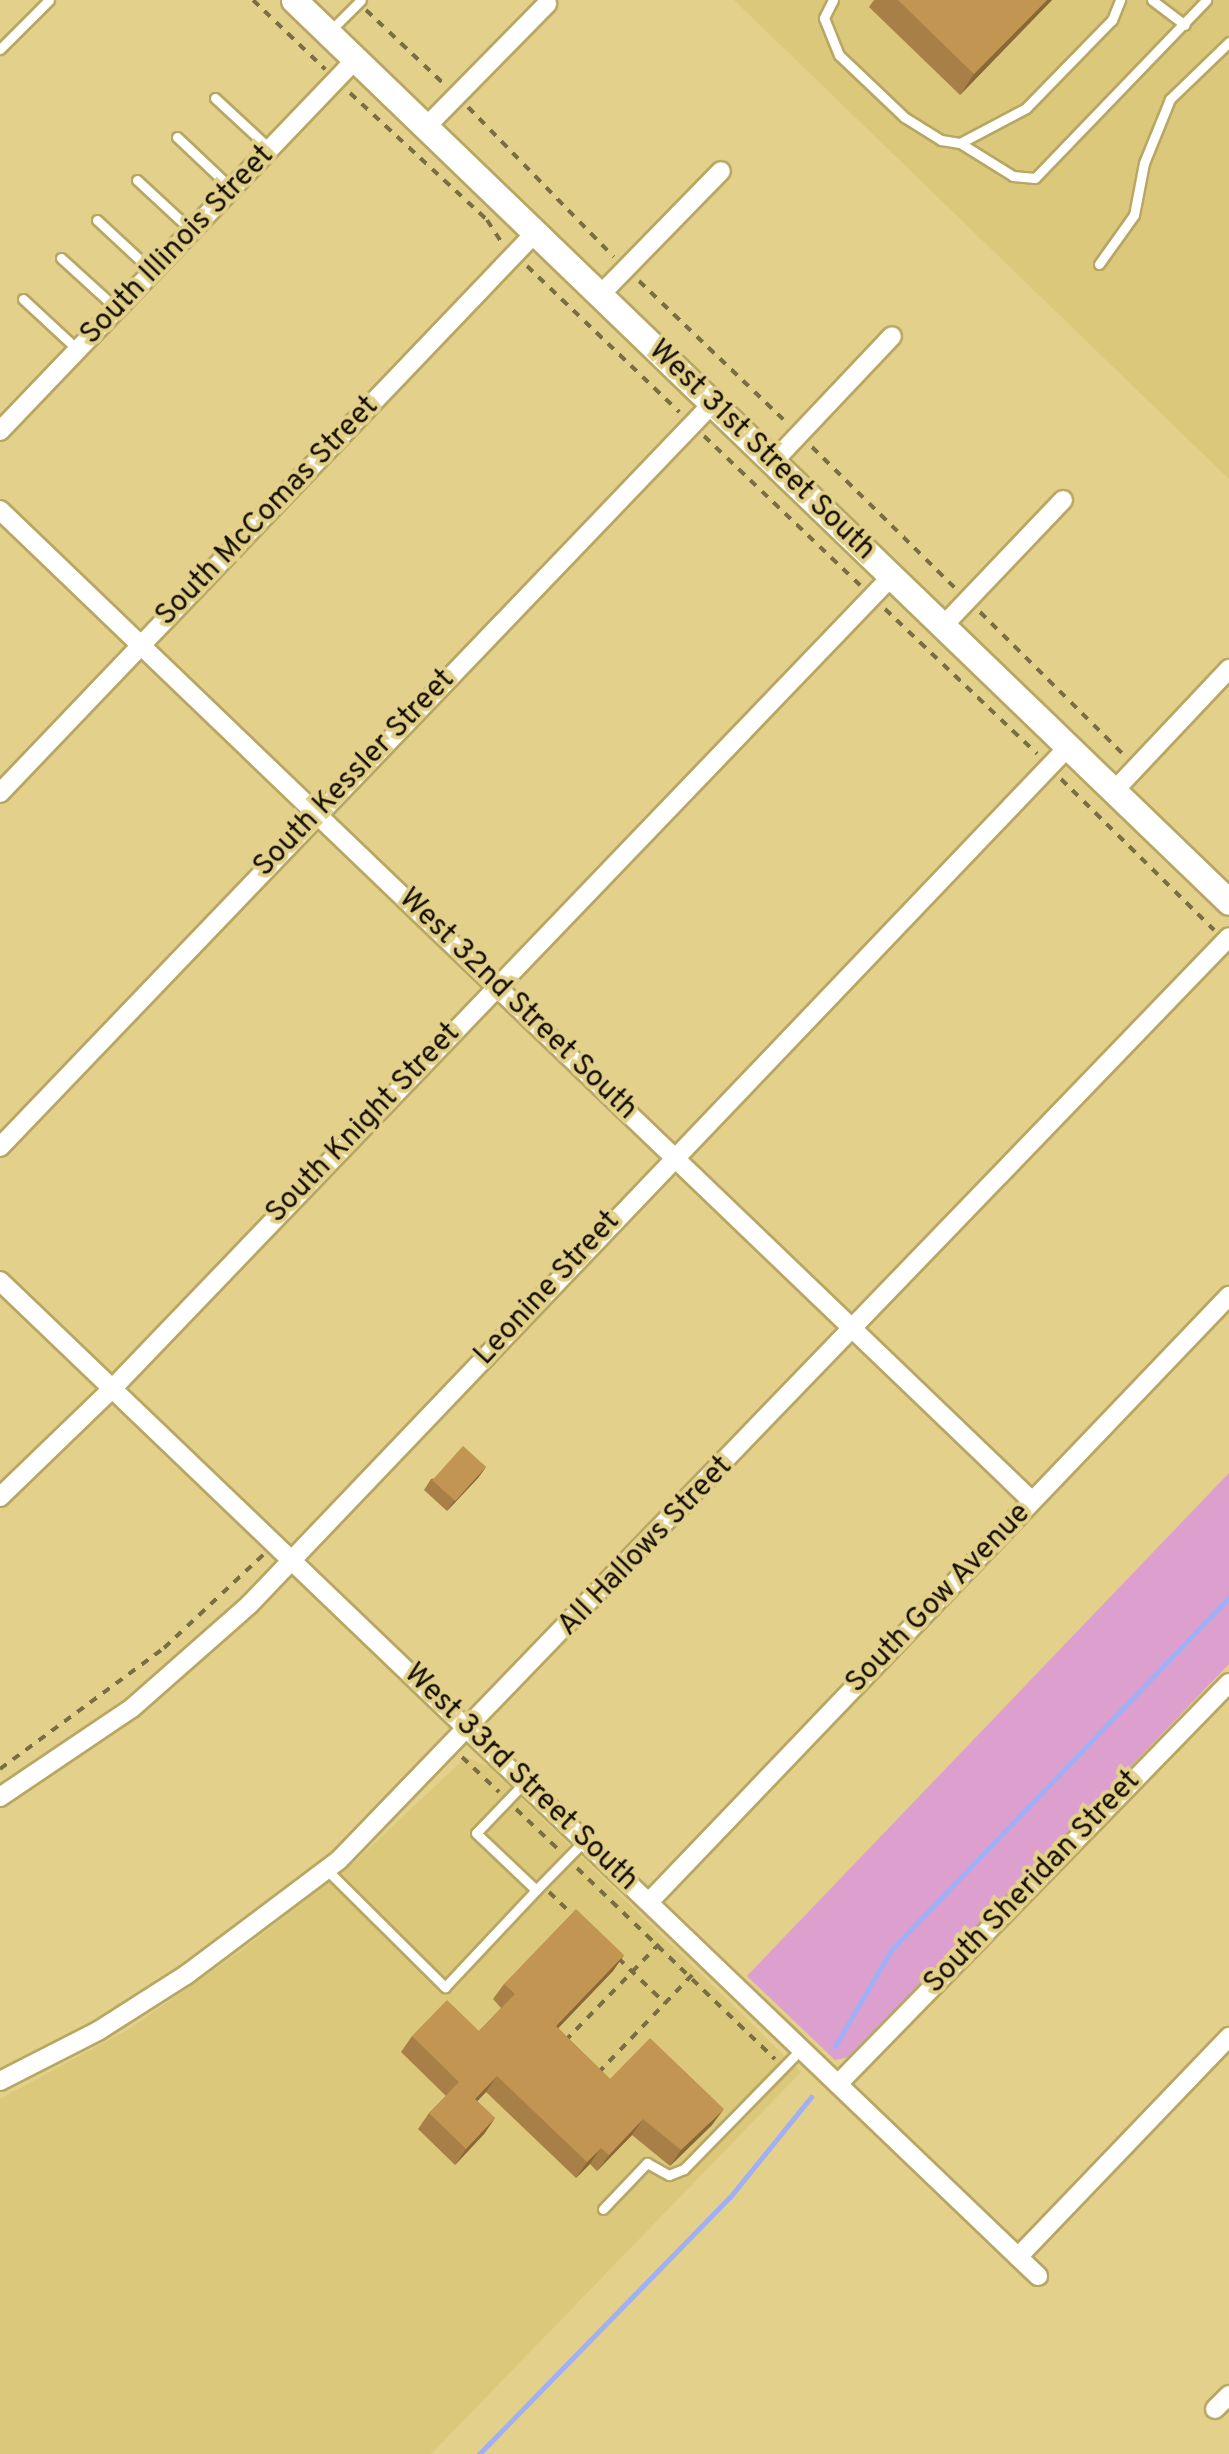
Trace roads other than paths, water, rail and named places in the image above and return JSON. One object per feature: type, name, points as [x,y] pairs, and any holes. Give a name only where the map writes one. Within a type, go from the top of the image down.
[{"type":"street","name":"West 31st Street South","points":[[294,0],[1229,902]]},
{"type":"street","points":[[426,126],[547,4]]},
{"type":"street","name":"South Illinois Street","points":[[0,431],[356,60]]},
{"type":"street","points":[[600,295],[721,170]]},
{"type":"street","name":"South McComas Street","points":[[0,792],[536,232]]},
{"type":"street","points":[[773,462],[892,336]]},
{"type":"street","name":"South Kessler Street","points":[[0,1147],[712,404]]},
{"type":"street","points":[[943,626],[1063,500]]},
{"type":"street","name":"West 32nd Street South","points":[[0,510],[1032,1501]]},
{"type":"street","name":"South Knight Street","points":[[0,1497],[112,1388],[892,576]]},
{"type":"street","points":[[1114,791],[1229,669]]},
{"type":"street","name":"Leonine Street","points":[[0,1797],[132,1708],[292,1560],[1068,747]]},
{"type":"street","name":"All Hallows Street","points":[[0,2081],[162,1992],[326,1870],[469,1730],[1227,939]]},
{"type":"street","name":"West 33rd Street South","points":[[0,1281],[1038,2276]]},
{"type":"street","name":"South Gow Avenue","points":[[649,1902],[1229,1296]]},
{"type":"street","name":"South Sheridan Street","points":[[838,2084],[1228,1687]]},
{"type":"street","points":[[1018,2257],[1229,2037]]},
{"type":"street","points":[[1215,2410],[1229,2395]]},
{"type":"lane","points":[[0,49],[49,0]]},
{"type":"lane","points":[[833,0],[824,18],[839,55],[904,117],[960,143],[1013,176],[1035,178],[1206,0]]},
{"type":"lane","points":[[960,143],[1026,108],[1112,20],[1120,0]]},
{"type":"lane","points":[[1152,0],[1185,25]]},
{"type":"lane","points":[[328,33],[360,1]]},
{"type":"lane","points":[[1099,264],[1134,215],[1144,163],[1170,99],[1227,46]]},
{"type":"lane","points":[[215,98],[270,149]]},
{"type":"lane","points":[[177,137],[232,189]]},
{"type":"lane","points":[[137,180],[192,231]]},
{"type":"lane","points":[[97,220],[153,272]]},
{"type":"lane","points":[[61,258],[117,309]]},
{"type":"lane","points":[[23,299],[78,350]]},
{"type":"lane","points":[[524,1783],[476,1833],[539,1887]]},
{"type":"lane","points":[[326,1870],[445,1987],[584,1840]]},
{"type":"lane","points":[[603,2208],[647,2163],[669,2175],[684,2169],[801,2049]]},
{"type":"waterway","points":[[835,2046],[891,1950],[1229,1597]]},
{"type":"waterway","points":[[479,2454],[730,2197],[811,2097]]}]
